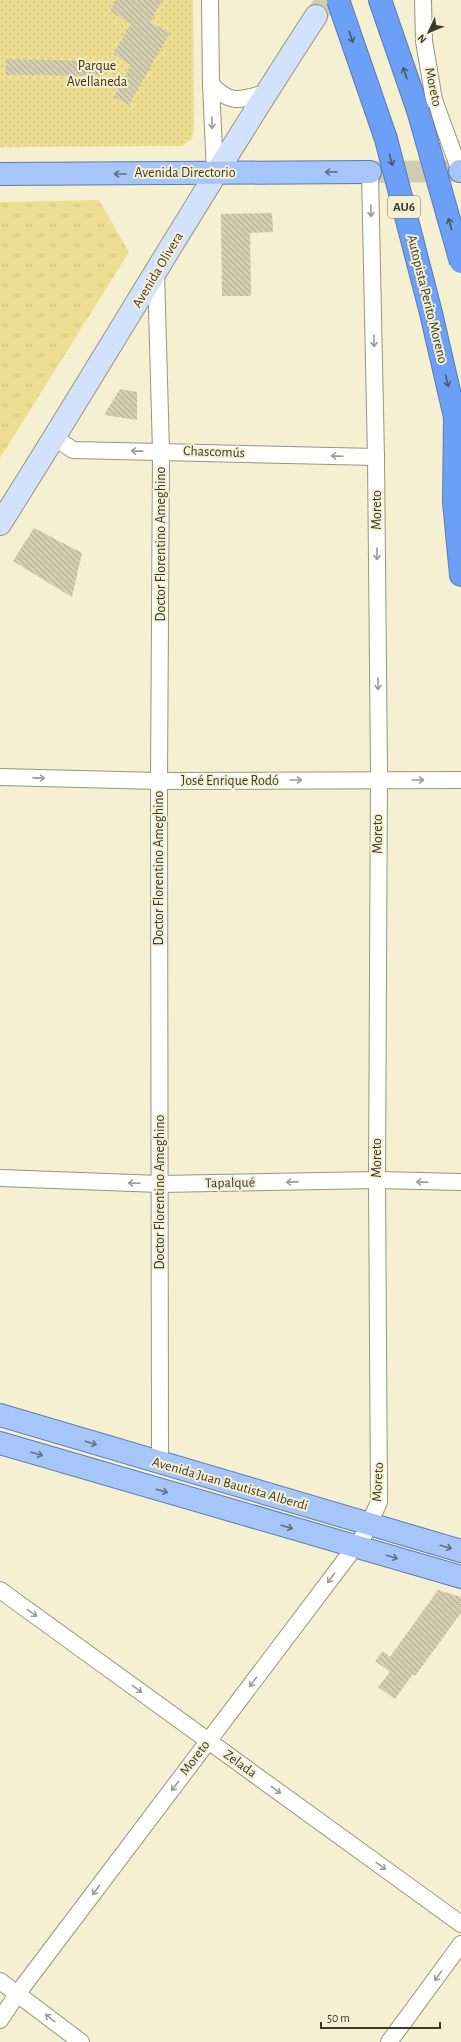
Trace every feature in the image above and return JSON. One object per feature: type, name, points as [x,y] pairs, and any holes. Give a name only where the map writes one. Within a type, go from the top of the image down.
[{"type":"highway","name":"Autopista Perito Moreno","points":[[338,0],[386,139],[431,313],[461,440]]},
{"type":"highway","points":[[380,0],[418,110],[461,262]]},
{"type":"highway","points":[[455,418],[454,502],[461,575]]},
{"type":"main road","name":"Avenida Olivera","points":[[0,524],[55,438],[265,93],[316,16]]},
{"type":"main road","name":"Avenida Directorio","points":[[0,174],[370,172]]},
{"type":"main road","name":"Avenida Juan Bautista Alberdi","points":[[0,1415],[368,1525],[461,1551]]},
{"type":"main road","name":"Avenida Juan Bautista Alberdi","points":[[0,1443],[461,1577]]},
{"type":"street","points":[[210,0],[211,84],[215,174]]},
{"type":"street","name":"Moreto","points":[[423,0],[424,41],[434,100],[460,171]]},
{"type":"street","points":[[211,84],[221,95],[230,99],[241,100],[265,93]]},
{"type":"street","name":"Moreto","points":[[0,2020],[18,1993],[364,1535],[380,1502],[377,1180],[379,780],[376,457],[370,172]]},
{"type":"street","name":"Doctor Florentino Ameghino","points":[[156,273],[161,451],[159,781],[160,1463]]},
{"type":"street","name":"Chascomús","points":[[55,438],[73,450],[376,457]]},
{"type":"street","name":"José Enrique Rodó","points":[[0,777],[159,781],[461,780]]},
{"type":"street","name":"Tapalqué","points":[[0,1178],[160,1184],[377,1180],[461,1182]]},
{"type":"street","name":"Zelada","points":[[0,1590],[461,1924]]},
{"type":"street","points":[[389,2042],[461,1944]]},
{"type":"street","points":[[0,1981],[18,1993],[81,2042]]},
{"type":"green space","name":"Parque Avellaneda","points":[[0,0],[193,0],[194,127],[192,139],[182,146],[0,147]]},
{"type":"green space","points":[[99,200],[129,252],[0,458],[0,202]]},
{"type":"building","points":[[116,0],[163,0],[150,22],[170,33],[129,105],[114,97],[131,65],[113,54],[131,24],[110,11]]},
{"type":"building","points":[[6,59],[101,61],[100,76],[6,75]]},
{"type":"building","points":[[272,213],[273,232],[250,233],[251,296],[222,296],[221,214]]},
{"type":"building","points":[[120,389],[137,392],[137,420],[104,415]]},
{"type":"building","points":[[34,528],[82,553],[72,597],[13,561]]},
{"type":"building","points":[[438,1590],[461,1597],[461,1613],[415,1676],[413,1674],[395,1699],[378,1687],[390,1672],[375,1661],[383,1651],[390,1657]]},
{"type":"tunnel","points":[[316,16],[327,0]]},
{"type":"tunnel","points":[[370,172],[460,171]]}]
